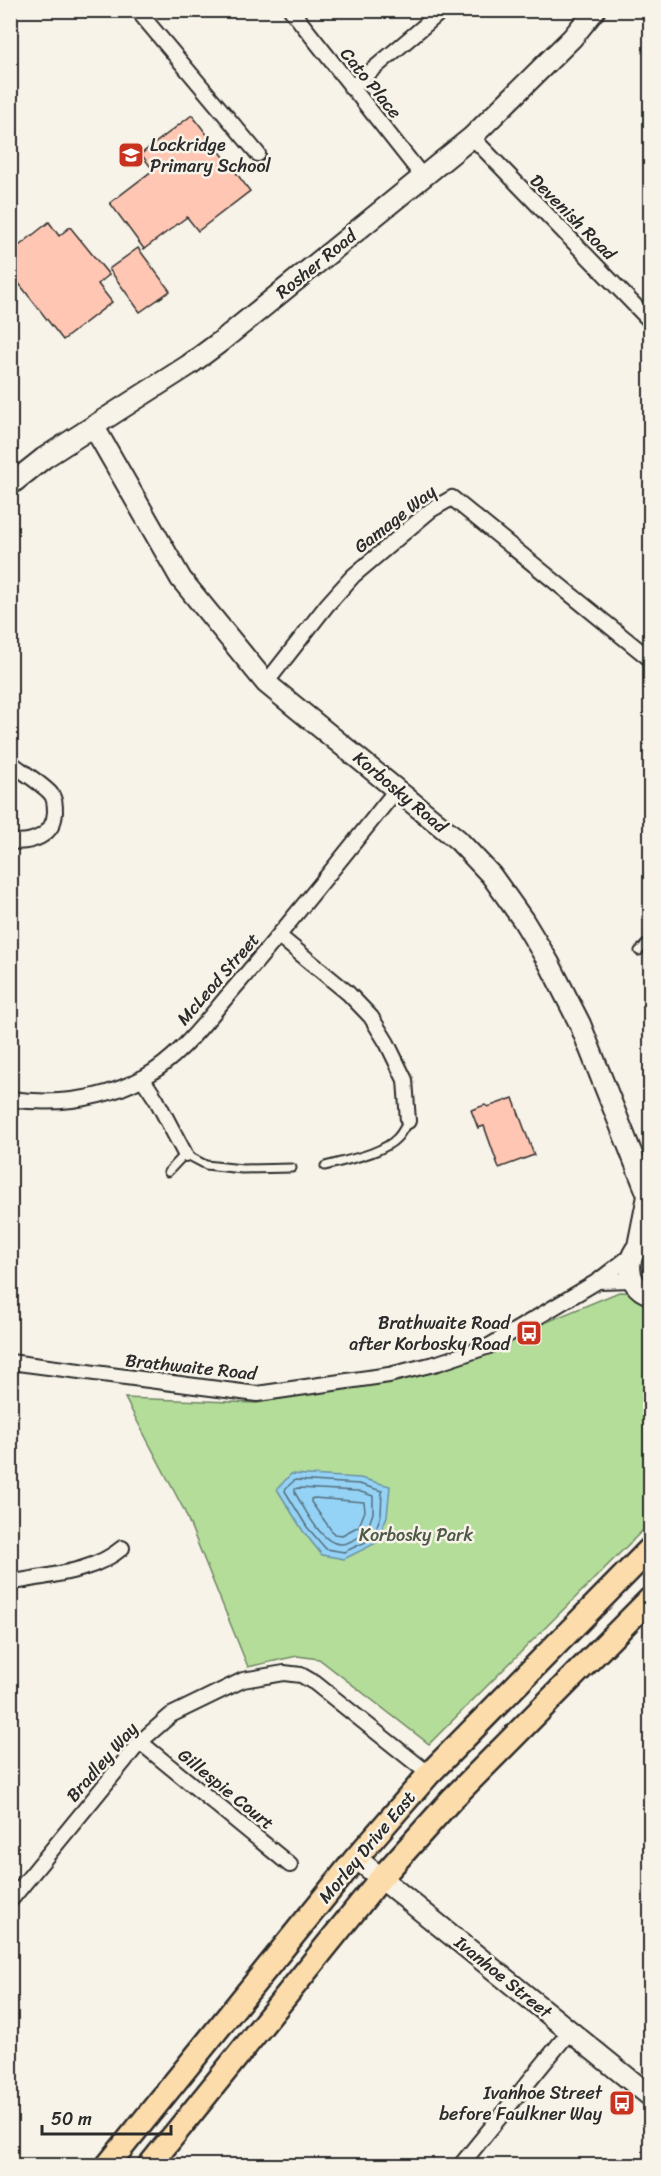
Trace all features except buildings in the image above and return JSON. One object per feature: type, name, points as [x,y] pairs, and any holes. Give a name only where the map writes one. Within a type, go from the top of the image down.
[{"type":"main road","name":"Morley Drive East","points":[[106,2166],[356,1858],[429,1774],[651,1549]]},
{"type":"main road","name":"Morley Drive East","points":[[149,2166],[381,1878],[451,1800],[648,1606]]},
{"type":"street","points":[[140,10],[258,154]]},
{"type":"street","name":"Cato Place","points":[[291,10],[423,177]]},
{"type":"street","points":[[351,88],[443,10]]},
{"type":"street","name":"Rosher Road","points":[[10,485],[44,458],[189,365],[220,342],[472,137],[556,55],[595,10]]},
{"type":"street","name":"Devenish Road","points":[[472,137],[651,321]]},
{"type":"street","name":"Korbosky Road","points":[[94,427],[180,579],[266,683],[458,840],[491,875],[523,920],[549,963],[580,1024],[649,1192],[640,1246],[630,1263],[633,1280]]},
{"type":"street","name":"Gamage Way","points":[[266,683],[327,605],[353,576],[431,510],[452,498],[651,659]]},
{"type":"street","points":[[10,762],[51,793],[55,802],[55,816],[50,828],[42,837],[33,841],[10,841]]},
{"type":"street","name":"McLeod Street","points":[[10,1099],[31,1102],[70,1101],[96,1096],[142,1078],[171,1058],[195,1034],[279,936],[398,789]]},
{"type":"street","points":[[279,936],[348,993],[371,1017],[405,1080],[408,1121]]},
{"type":"street","points":[[142,1078],[156,1099],[185,1154]]},
{"type":"street","name":"Brathwaite Road","points":[[10,1362],[257,1394],[389,1375],[438,1364],[489,1346],[598,1281],[640,1246]]},
{"type":"street","points":[[633,1280],[638,1287],[651,1294]]},
{"type":"street","name":"Brathwaite Road","points":[[598,1281],[633,1280]]},
{"type":"street","points":[[10,1583],[88,1567],[113,1556],[122,1548]]},
{"type":"street","name":"Bradley Way","points":[[10,1901],[140,1742],[171,1715],[243,1680],[284,1673],[301,1675],[315,1683],[429,1774]]},
{"type":"street","name":"Gillespie Court","points":[[140,1742],[290,1864]]},
{"type":"street","name":"Ivanhoe Street","points":[[356,1858],[651,2096]]},
{"type":"street","points":[[460,2166],[570,2031]]},
{"type":"lane","points":[[639,951],[651,940]]},
{"type":"lane","points":[[325,1166],[359,1157],[381,1148],[397,1138],[408,1121]]},
{"type":"lane","points":[[168,1172],[185,1154],[206,1165],[242,1169],[292,1168]]},
{"type":"green space","name":"Korbosky Park","points":[[619,1292],[650,1293],[650,1523],[429,1744],[319,1659],[297,1656],[248,1667],[184,1510],[125,1398],[257,1403],[424,1373]]},
{"type":"water","points":[[291,1474],[360,1478],[390,1486],[387,1516],[376,1543],[344,1559],[322,1555],[303,1531],[277,1489]]},
{"type":"place","name":"Lockridge Primary School","points":[[131,155]]},
{"type":"place","name":"Brathwaite Road after Korbosky Road","points":[[529,1333]]},
{"type":"place","name":"Ivanhoe Street before Faulkner Way","points":[[622,2103]]}]
